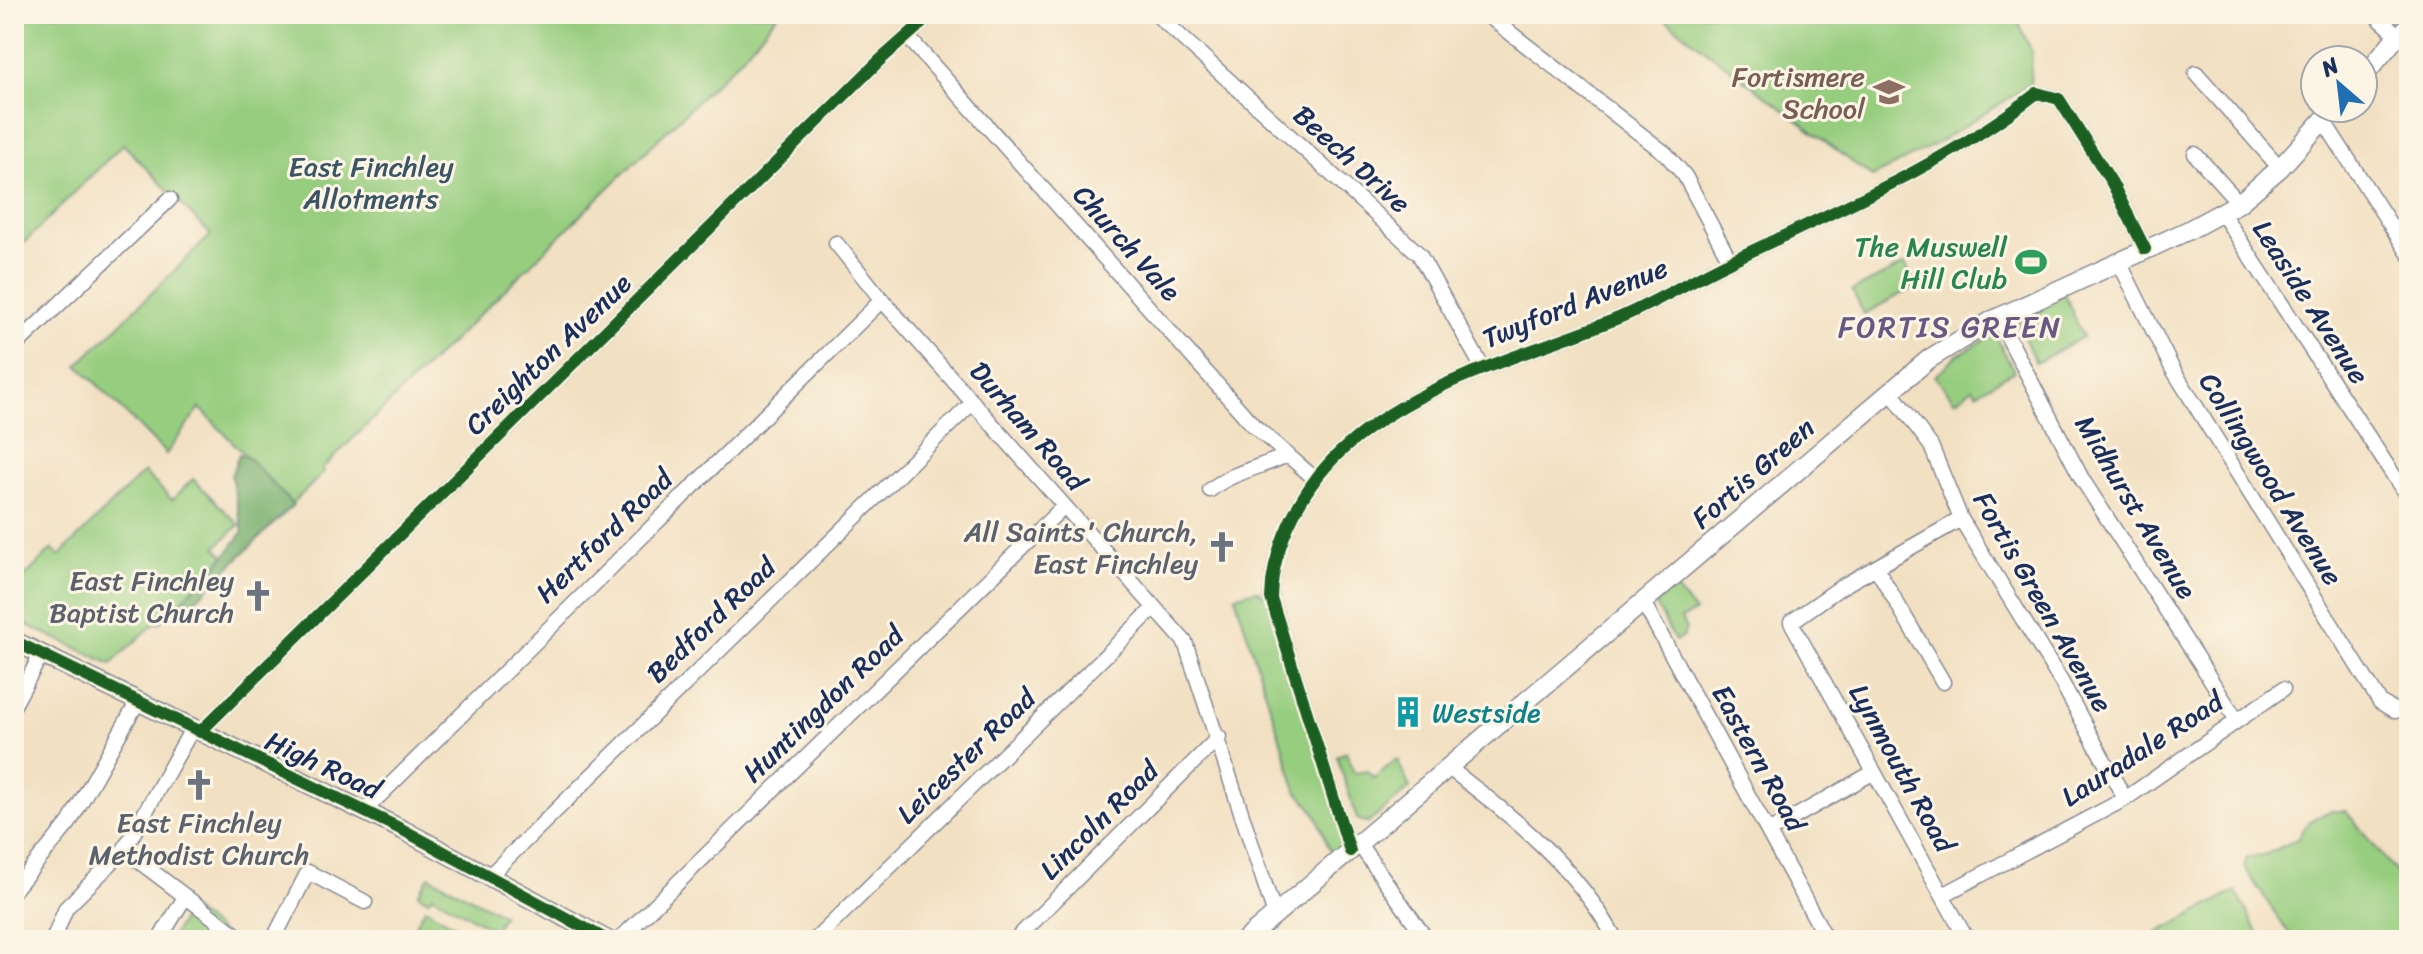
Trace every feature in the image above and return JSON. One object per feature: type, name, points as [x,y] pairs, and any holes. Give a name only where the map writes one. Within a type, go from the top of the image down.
[{"type":"main road","points":[[2379,59],[2405,31]]},
{"type":"main road","name":"Fortis Green","points":[[1245,940],[1940,352],[1998,318],[2239,203],[2280,168],[2320,124]]},
{"type":"main road","name":"High Road","points":[[14,641],[364,811],[488,877],[581,934],[607,940]]},
{"type":"street","name":"Creighton Avenue","points":[[53,940],[66,908],[124,850],[196,730],[932,14]]},
{"type":"street","name":"Beech Drive","points":[[1156,14],[1419,254],[1482,367]]},
{"type":"street","points":[[1486,14],[1666,154],[1685,176],[1730,261]]},
{"type":"street","points":[[2374,14],[2405,31]]},
{"type":"street","name":"Church Vale","points":[[907,36],[1253,425],[1314,478]]},
{"type":"street","points":[[2196,73],[2280,168]]},
{"type":"street","name":"Twyford Avenue","points":[[1427,940],[1354,847],[1271,598],[1279,557],[1314,478],[1349,444],[1389,415],[1482,367],[1623,316],[1730,261],[1816,222],[1957,148],[2037,93],[2059,99],[2112,183],[2145,249]]},
{"type":"street","points":[[2335,124],[2409,254]]},
{"type":"street","points":[[2195,154],[2239,203]]},
{"type":"street","points":[[14,347],[170,199]]},
{"type":"street","name":"Leaside Avenue","points":[[2222,213],[2409,499]]},
{"type":"street","name":"Durham Road","points":[[836,243],[882,300],[1185,642],[1219,737],[1275,915]]},
{"type":"street","name":"Collingwood Avenue","points":[[2119,262],[2180,381],[2380,702],[2402,709]]},
{"type":"street","name":"Hertford Road","points":[[364,811],[882,300]]},
{"type":"street","name":"Midhurst Avenue","points":[[1998,318],[2082,479],[2236,719]]},
{"type":"street","name":"Fortis Green Avenue","points":[[1891,392],[1931,446],[1961,519],[2062,683],[2125,799]]},
{"type":"street","name":"Bedford Road","points":[[488,877],[973,402]]},
{"type":"street","points":[[1210,490],[1229,474],[1252,472],[1287,455]]},
{"type":"street","name":"Huntingdon Road","points":[[619,940],[1064,506]]},
{"type":"street","points":[[1943,682],[1877,569],[1961,519]]},
{"type":"street","name":"Lynmouth Road","points":[[1877,569],[1841,587],[1791,622],[1967,940]]},
{"type":"street","name":"Eastern Road","points":[[1643,602],[1827,940]]},
{"type":"street","name":"Leicester Road","points":[[815,940],[1154,608]]},
{"type":"street","points":[[14,705],[41,655]]},
{"type":"street","name":"Lauradale Road","points":[[1943,895],[2125,799],[2283,689]]},
{"type":"street","points":[[14,890],[69,823],[138,701]]},
{"type":"street","name":"Lincoln Road","points":[[1015,940],[1219,737]]},
{"type":"street","points":[[1449,768],[1515,819],[1559,859],[1599,911],[1616,940]]},
{"type":"street","points":[[1770,831],[1874,772]]},
{"type":"street","points":[[124,850],[243,940]]},
{"type":"street","points":[[273,940],[308,872],[365,902]]},
{"type":"street","points":[[159,940],[185,897]]},
{"type":"green space","name":"East Finchley Allotments","points":[[14,14],[778,14],[741,58],[322,469],[324,472],[292,504],[200,408],[166,454],[78,365],[211,235],[123,144],[14,253]]},
{"type":"green space","name":"Fortismere School","points":[[1658,14],[2015,14],[2032,53],[2030,85],[1939,142],[1872,177]]},
{"type":"green space","points":[[1905,264],[1917,286],[1864,314],[1852,291]]},
{"type":"green space","points":[[2062,288],[2083,337],[2036,363],[2017,322]]},
{"type":"green space","points":[[1995,334],[2014,371],[1977,393],[1973,388],[1955,401],[1935,376],[1957,355]]},
{"type":"green space","points":[[239,454],[249,458],[293,505],[180,615],[174,609],[225,556],[243,532],[231,476]]},
{"type":"green space","points":[[144,472],[172,500],[193,479],[239,525],[216,547],[225,556],[160,623],[155,623],[111,664],[14,619],[14,588],[52,549],[59,556]]},
{"type":"green space","points":[[1674,587],[1695,612],[1681,619],[1686,629],[1683,637],[1675,641],[1655,603]]},
{"type":"green space","points":[[1256,590],[1271,598],[1350,851],[1335,864],[1315,812],[1297,791],[1235,596]]},
{"type":"green space","points":[[1346,752],[1354,773],[1367,771],[1374,778],[1397,759],[1410,788],[1368,823],[1357,819],[1337,756]]},
{"type":"green space","points":[[2331,811],[2346,811],[2409,888],[2409,940],[2293,940],[2244,867],[2247,857],[2263,856],[2299,838],[2307,825]]},
{"type":"green space","points":[[429,876],[503,915],[494,930],[432,895],[428,900],[418,894]]},
{"type":"green space","points":[[2236,891],[2262,940],[2144,940]]},
{"type":"green space","points":[[425,908],[468,933],[464,940],[407,940]]},
{"type":"green space","points":[[192,910],[231,940],[178,940],[173,936],[186,911]]},
{"type":"cycle path","points":[[200,732],[879,61],[932,14]]},
{"type":"cycle path","points":[[1350,851],[1271,598],[1278,555],[1305,494],[1333,459],[1378,422],[1444,385],[1635,311],[1888,186],[1964,143],[2037,93],[2059,99],[2112,183],[2145,249]]},
{"type":"cycle path","points":[[14,641],[403,830],[607,940]]},
{"type":"place","name":"Fortismere School","points":[[1889,92]]},
{"type":"place","name":"The Muswell Hill Club","points":[[2031,262]]},
{"type":"place","name":"All Saints' Church, East Finchley","points":[[1222,547]]},
{"type":"place","name":"East Finchley Baptist Church","points":[[258,596]]},
{"type":"place","name":"Westside","points":[[1408,712]]},
{"type":"place","name":"East Finchley Methodist Church","points":[[199,785]]},
{"type":"district","name":"FORTIS GREEN","points":[[1950,327]]}]
